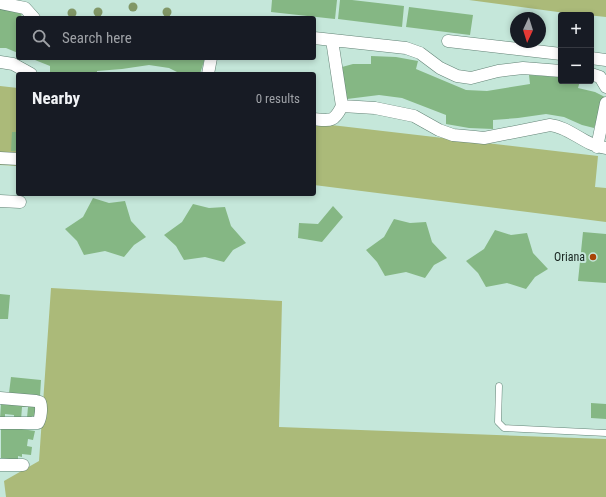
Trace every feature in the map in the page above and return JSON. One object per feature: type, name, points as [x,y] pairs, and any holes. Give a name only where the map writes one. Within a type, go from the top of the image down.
[{"type":"street","points":[[0,3],[25,8],[32,16]]},
{"type":"street","points":[[316,38],[406,48],[420,53],[440,68],[457,76],[471,78],[524,68],[558,71]]},
{"type":"street","points":[[316,119],[332,120],[336,117],[342,106],[332,40]]},
{"type":"street","points":[[448,41],[558,54]]},
{"type":"street","points":[[594,58],[606,60]]},
{"type":"street","points":[[208,72],[211,60]]},
{"type":"street","points":[[0,62],[13,64],[27,72]]},
{"type":"street","points":[[594,75],[600,78],[606,87]]},
{"type":"street","points":[[342,106],[375,108],[414,116],[439,130],[454,135],[484,138],[550,125],[558,125],[602,148],[606,103]]},
{"type":"street","points":[[0,158],[16,159]]},
{"type":"street","points":[[0,201],[20,202]]},
{"type":"street","points":[[0,398],[36,401],[40,402],[41,405],[40,420],[38,423],[0,423]]},
{"type":"street","points":[[0,465],[23,465]]},
{"type":"lane","points":[[498,386],[498,422],[504,428],[606,433]]},
{"type":"green space","points":[[469,0],[606,0],[606,17],[594,16],[594,12],[558,12]]},
{"type":"green space","points":[[0,86],[16,88],[16,166],[0,165]]},
{"type":"green space","points":[[316,123],[598,156],[595,187],[606,188],[606,222],[316,185]]},
{"type":"green space","points":[[51,288],[282,301],[279,427],[606,439],[606,497],[6,497],[4,481],[39,461]]},
{"type":"building","points":[[272,0],[337,0],[335,19],[271,12]]},
{"type":"building","points":[[340,0],[404,6],[402,27],[338,19]]},
{"type":"building","points":[[409,7],[473,15],[470,35],[406,27]]},
{"type":"building","points":[[0,8],[22,12],[21,16],[16,16],[16,52],[6,48],[0,48]]},
{"type":"building","points":[[371,56],[396,57],[418,61],[416,69],[466,90],[487,91],[530,84],[529,75],[558,77],[558,84],[579,84],[578,88],[595,92],[605,97],[594,128],[582,125],[564,117],[546,114],[493,120],[493,129],[469,128],[446,124],[446,115],[402,98],[379,95],[347,99],[342,67],[353,64],[371,64]]},
{"type":"building","points":[[35,60],[204,60],[201,72],[177,72],[169,68],[149,65],[97,72],[50,72],[50,66]]},
{"type":"building","points":[[12,132],[16,132],[16,151],[11,151]]},
{"type":"building","points":[[93,198],[109,203],[125,201],[131,221],[146,237],[134,245],[124,257],[105,251],[84,255],[77,241],[65,229],[83,217]]},
{"type":"building","points":[[193,204],[209,208],[225,207],[231,226],[246,243],[233,250],[224,262],[205,257],[184,260],[176,246],[164,235],[182,222]]},
{"type":"building","points":[[333,206],[343,217],[322,242],[298,238],[299,223],[318,224]]},
{"type":"building","points":[[394,219],[410,223],[426,222],[432,242],[447,258],[434,265],[425,278],[406,272],[385,276],[377,262],[366,250],[384,237]]},
{"type":"building","points":[[495,230],[511,235],[527,233],[533,253],[548,269],[535,277],[526,289],[507,283],[486,287],[478,273],[466,261],[484,249]]},
{"type":"building","name":"Oriana","points":[[583,232],[606,234],[606,283],[578,281]]},
{"type":"building","points":[[0,294],[10,295],[8,319],[0,319]]},
{"type":"building","points":[[11,377],[41,380],[40,396],[9,393]]},
{"type":"building","points":[[591,403],[606,404],[606,419],[591,418]]},
{"type":"building","points":[[1,404],[39,404],[38,416],[27,418],[28,407],[22,407],[21,420],[14,420],[14,415],[5,414],[5,419],[0,419]]},
{"type":"building","points":[[1,426],[35,431],[33,440],[28,439],[27,446],[32,447],[31,455],[22,454],[22,457],[18,456],[18,460],[1,458]]},
{"type":"place","name":"Oriana","points":[[593,257]]}]
